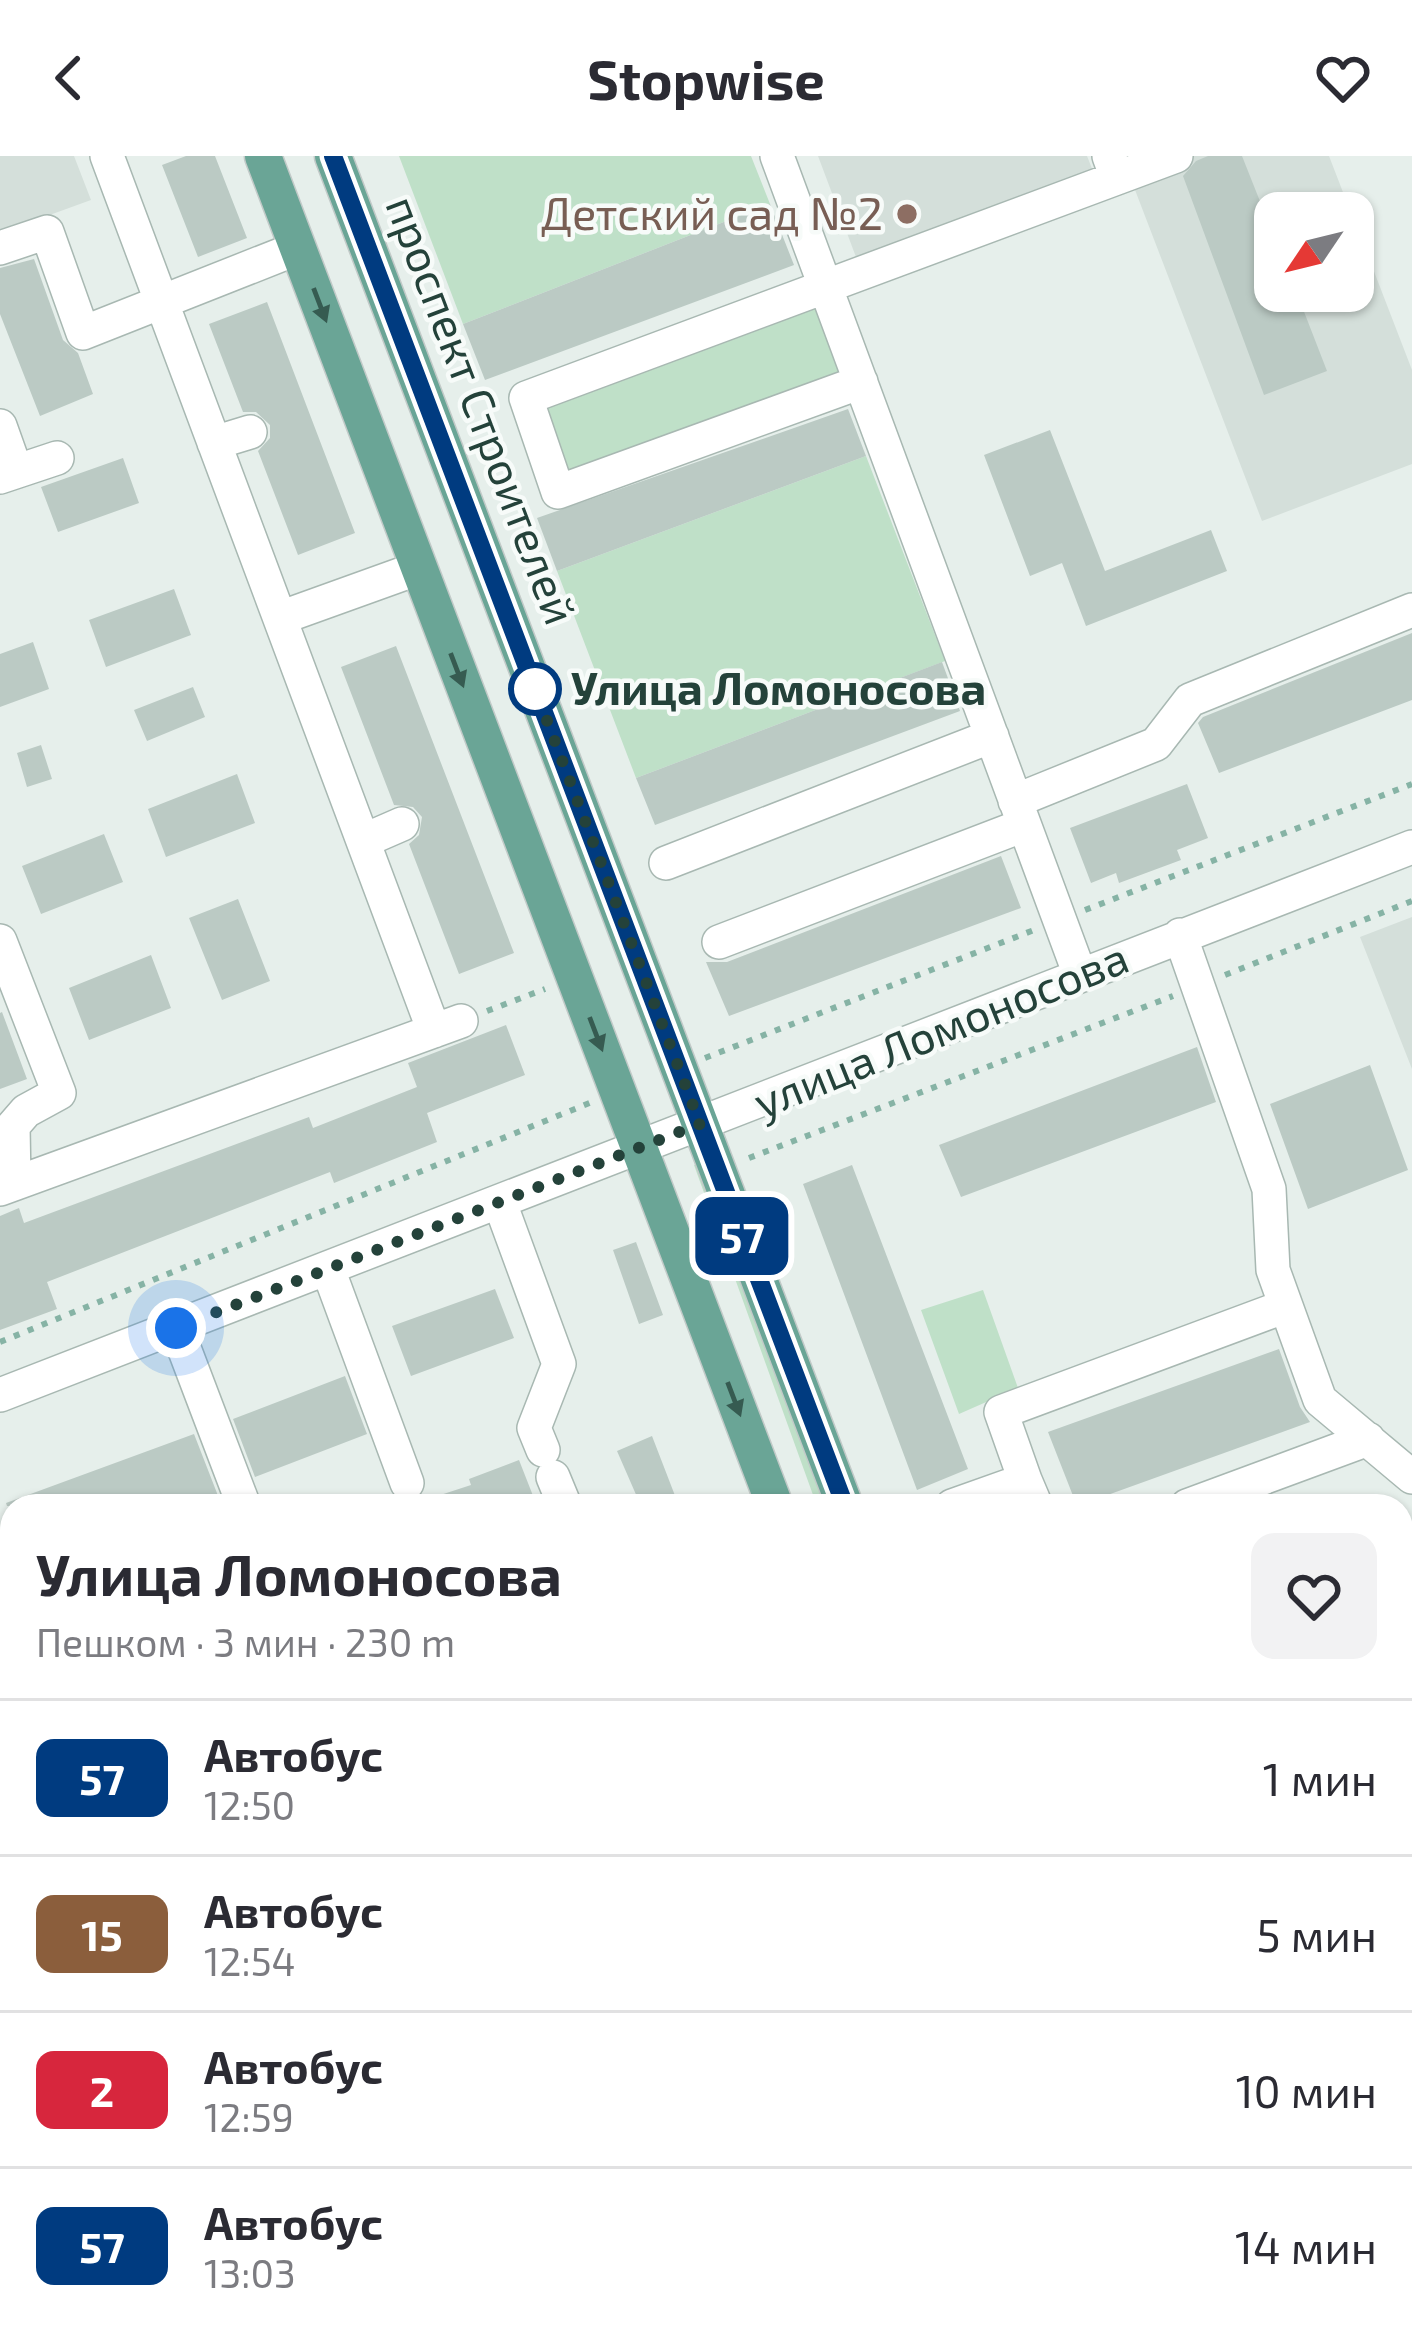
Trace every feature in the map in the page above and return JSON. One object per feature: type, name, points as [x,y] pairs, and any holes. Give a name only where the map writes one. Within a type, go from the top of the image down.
[{"type":"main road","points":[[263,156],[770,1494]]},
{"type":"main road","name":"проспект Строителей","points":[[333,156],[840,1494]]},
{"type":"street","points":[[0,941],[58,1093],[26,1111],[13,1126],[7,1186],[448,1026],[363,842],[107,156]]},
{"type":"street","points":[[777,156],[1080,975]]},
{"type":"street","points":[[861,382],[558,492],[526,398],[825,286],[1113,167],[1176,156]]},
{"type":"street","points":[[0,248],[46,232],[83,333],[298,248]]},
{"type":"street","points":[[0,426],[8,474],[56,458]]},
{"type":"street","points":[[214,443],[250,432]]},
{"type":"street","points":[[280,618],[419,568]]},
{"type":"street","points":[[719,942],[1020,813],[1156,744],[1190,700],[1412,610]]},
{"type":"street","points":[[666,863],[992,736]]},
{"type":"street","points":[[363,842],[402,824]]},
{"type":"street","name":"улица Ломоносова","points":[[0,1395],[1412,847]]},
{"type":"street","points":[[1180,935],[1268,1189],[1273,1270],[1320,1400],[1412,1477]]},
{"type":"street","points":[[500,1203],[560,1364],[534,1428],[553,1478]]},
{"type":"street","points":[[328,1269],[406,1483]]},
{"type":"street","points":[[1030,1493],[1001,1412],[1286,1306]]},
{"type":"street","points":[[176,1328],[239,1494]]},
{"type":"street","points":[[1219,1494],[1368,1439]]},
{"type":"path","points":[[717,1171],[1412,901]]},
{"type":"path","points":[[448,1026],[545,989]]},
{"type":"shaded area","points":[[0,156],[74,156],[91,200],[0,233]]},
{"type":"shaded area","name":"Детский сад №2","points":[[818,156],[1087,156],[1093,171],[856,257]]},
{"type":"shaded area","points":[[1122,156],[1329,156],[1343,192],[1254,192],[1254,312],[1374,312],[1374,271],[1412,370],[1412,464],[1262,521]]},
{"type":"shaded area","points":[[1412,917],[1412,1069],[1360,937]]},
{"type":"green space","points":[[399,156],[751,156],[770,204],[463,324]]},
{"type":"green space","points":[[825,287],[861,382],[558,492],[526,398]]},
{"type":"green space","points":[[866,456],[945,661],[636,778],[557,571]]},
{"type":"green space","points":[[708,1160],[834,1494],[813,1494],[694,1165]]},
{"type":"green space","points":[[983,1290],[1018,1388],[959,1414],[921,1310]]},
{"type":"building","points":[[186,156],[215,156],[247,238],[198,257],[162,165]]},
{"type":"building","points":[[1208,156],[1242,156],[1256,192],[1254,312],[1304,312],[1327,371],[1264,395],[1183,176]]},
{"type":"building","points":[[770,204],[794,265],[485,380],[463,324]]},
{"type":"building","points":[[34,259],[63,340],[78,353],[93,394],[40,416],[0,314],[0,268]]},
{"type":"building","points":[[267,302],[355,533],[298,555],[258,451],[270,438],[270,425],[256,412],[243,412],[209,324]]},
{"type":"building","points":[[848,409],[866,456],[557,571],[537,518]]},
{"type":"building","points":[[1050,430],[1105,571],[1211,530],[1227,571],[1086,626],[1062,563],[1030,576],[984,455]]},
{"type":"building","points":[[123,458],[139,503],[58,532],[41,487]]},
{"type":"building","points":[[174,589],[191,635],[106,667],[89,620]]},
{"type":"building","points":[[1412,633],[1412,700],[1219,773],[1198,723],[1203,717]]},
{"type":"building","points":[[33,642],[49,689],[0,707],[0,654]]},
{"type":"building","points":[[396,646],[514,953],[459,974],[409,844],[419,835],[422,817],[413,807],[394,805],[341,667]]},
{"type":"building","points":[[942,662],[960,711],[655,825],[636,778]]},
{"type":"building","points":[[193,687],[205,717],[147,741],[134,710]]},
{"type":"building","points":[[41,745],[52,779],[27,787],[17,753]]},
{"type":"building","points":[[237,774],[255,823],[166,857],[148,809]]},
{"type":"building","points":[[1187,784],[1208,838],[1177,850],[1181,860],[1119,883],[1116,873],[1091,883],[1070,828]]},
{"type":"building","points":[[104,834],[123,882],[41,914],[22,866]]},
{"type":"building","points":[[1001,856],[1021,908],[729,1016],[706,962],[727,962]]},
{"type":"building","points":[[238,899],[270,981],[222,1000],[189,918]]},
{"type":"building","points":[[151,955],[171,1008],[89,1040],[69,988]]},
{"type":"building","points":[[0,1013],[27,1079],[0,1089]]},
{"type":"building","points":[[506,1025],[525,1075],[427,1113],[437,1142],[334,1183],[330,1172],[47,1282],[57,1309],[0,1330],[0,1216],[19,1208],[24,1223],[309,1117],[313,1128],[417,1087],[408,1063]]},
{"type":"building","points":[[1197,1047],[1216,1102],[961,1197],[939,1145]]},
{"type":"building","points":[[1370,1065],[1408,1170],[1308,1209],[1270,1104]]},
{"type":"building","points":[[852,1165],[968,1469],[917,1490],[803,1184]]},
{"type":"building","points":[[636,1242],[663,1315],[639,1324],[613,1250]]},
{"type":"building","points":[[495,1289],[514,1338],[411,1376],[392,1326]]},
{"type":"building","points":[[1279,1349],[1310,1422],[1110,1494],[1072,1494],[1048,1432]]},
{"type":"building","points":[[345,1376],[367,1434],[255,1477],[233,1419]]},
{"type":"building","points":[[194,1434],[217,1494],[31,1494]]},
{"type":"building","points":[[652,1436],[674,1494],[636,1494],[617,1451]]},
{"type":"building","points":[[519,1460],[532,1494],[443,1494],[471,1485],[469,1479]]},
{"type":"bus line","name":"57","points":[[333,156],[840,1494]]},
{"type":"place","name":"Детский сад №2","points":[[907,214]]},
{"type":"place","name":"Улица Ломоносова","points":[[535,689]]},
{"type":"route","points":[[176,1328],[700,1124],[535,689]]}]
